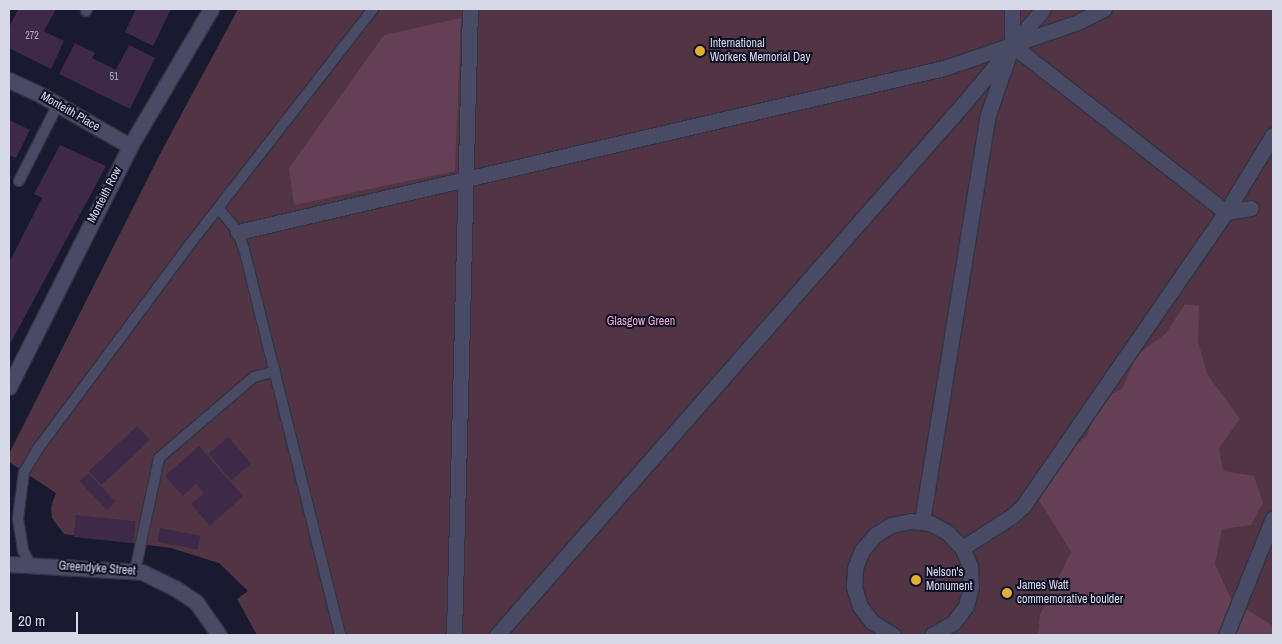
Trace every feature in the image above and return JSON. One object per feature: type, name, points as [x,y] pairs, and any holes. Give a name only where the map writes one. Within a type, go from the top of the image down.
[{"type":"street","name":"Monteith Row","points":[[9,387],[130,146],[211,9]]},
{"type":"street","points":[[454,635],[464,182],[470,9]]},
{"type":"street","points":[[922,522],[988,115],[1012,46],[1012,9]]},
{"type":"street","points":[[497,635],[1044,9]]},
{"type":"street","points":[[238,232],[464,182],[944,68],[1078,22],[1104,9]]},
{"type":"street","points":[[1012,46],[1226,212],[1251,208]]},
{"type":"street","name":"Monteith Place","points":[[9,80],[58,104],[130,146]]},
{"type":"street","points":[[962,548],[1012,516],[1023,506],[1226,212],[1273,135]]},
{"type":"street","points":[[1226,635],[1273,518]]},
{"type":"street","points":[[893,635],[872,622],[860,606],[854,587],[855,568],[868,542],[883,529],[901,522],[922,522],[948,533],[962,548],[970,566],[970,597],[953,623],[932,635]]},
{"type":"street","name":"Greendyke Street","points":[[9,564],[135,571],[161,580],[187,595],[206,613],[219,635]]},
{"type":"lane","points":[[30,564],[23,550],[18,518],[24,472],[42,442],[373,9]]},
{"type":"lane","points":[[19,182],[58,104]]},
{"type":"lane","points":[[219,209],[238,232],[340,635]]},
{"type":"lane","points":[[135,571],[159,458],[254,377],[274,371]]},
{"type":"green space","name":"Glasgow Green","points":[[238,9],[1273,9],[1273,635],[257,635],[237,599],[248,591],[219,563],[171,548],[64,534],[52,518],[51,507],[56,493],[9,462],[9,454],[160,154]]},
{"type":"shaded area","points":[[461,18],[455,171],[294,205],[289,168],[384,35]]},
{"type":"shaded area","points":[[1185,304],[1199,306],[1198,341],[1207,374],[1240,419],[1219,448],[1223,471],[1254,476],[1263,503],[1251,525],[1222,529],[1215,564],[1231,599],[1273,626],[1273,635],[1038,635],[1040,615],[1071,552],[1039,500],[1058,459],[1087,436],[1098,401],[1122,389],[1137,355],[1166,333]]},
{"type":"building","points":[[18,9],[56,9],[44,31],[64,41],[51,69],[9,48],[9,28]]},
{"type":"building","points":[[136,9],[171,9],[153,46],[125,32]]},
{"type":"building","points":[[75,43],[95,53],[92,58],[116,70],[129,45],[155,58],[130,109],[59,74]]},
{"type":"building","points":[[9,120],[30,130],[16,158],[9,155]]},
{"type":"building","points":[[60,145],[106,166],[10,344],[9,263],[42,198],[34,194]]},
{"type":"building","points":[[137,426],[150,440],[102,485],[89,471]]},
{"type":"building","points":[[228,437],[251,463],[231,480],[208,454]]},
{"type":"building","points":[[199,446],[243,496],[210,526],[191,504],[204,493],[196,484],[183,496],[165,476]]},
{"type":"building","points":[[88,473],[116,502],[107,510],[79,481]]},
{"type":"building","points":[[76,515],[136,521],[133,543],[74,537]]},
{"type":"building","points":[[160,528],[200,536],[198,550],[157,542]]},
{"type":"place","name":"International Workers Memorial Day","points":[[700,51]]},
{"type":"place","name":"Nelson's Monument","points":[[916,580]]},
{"type":"place","name":"James Watt commemorative boulder","points":[[1007,593]]}]
